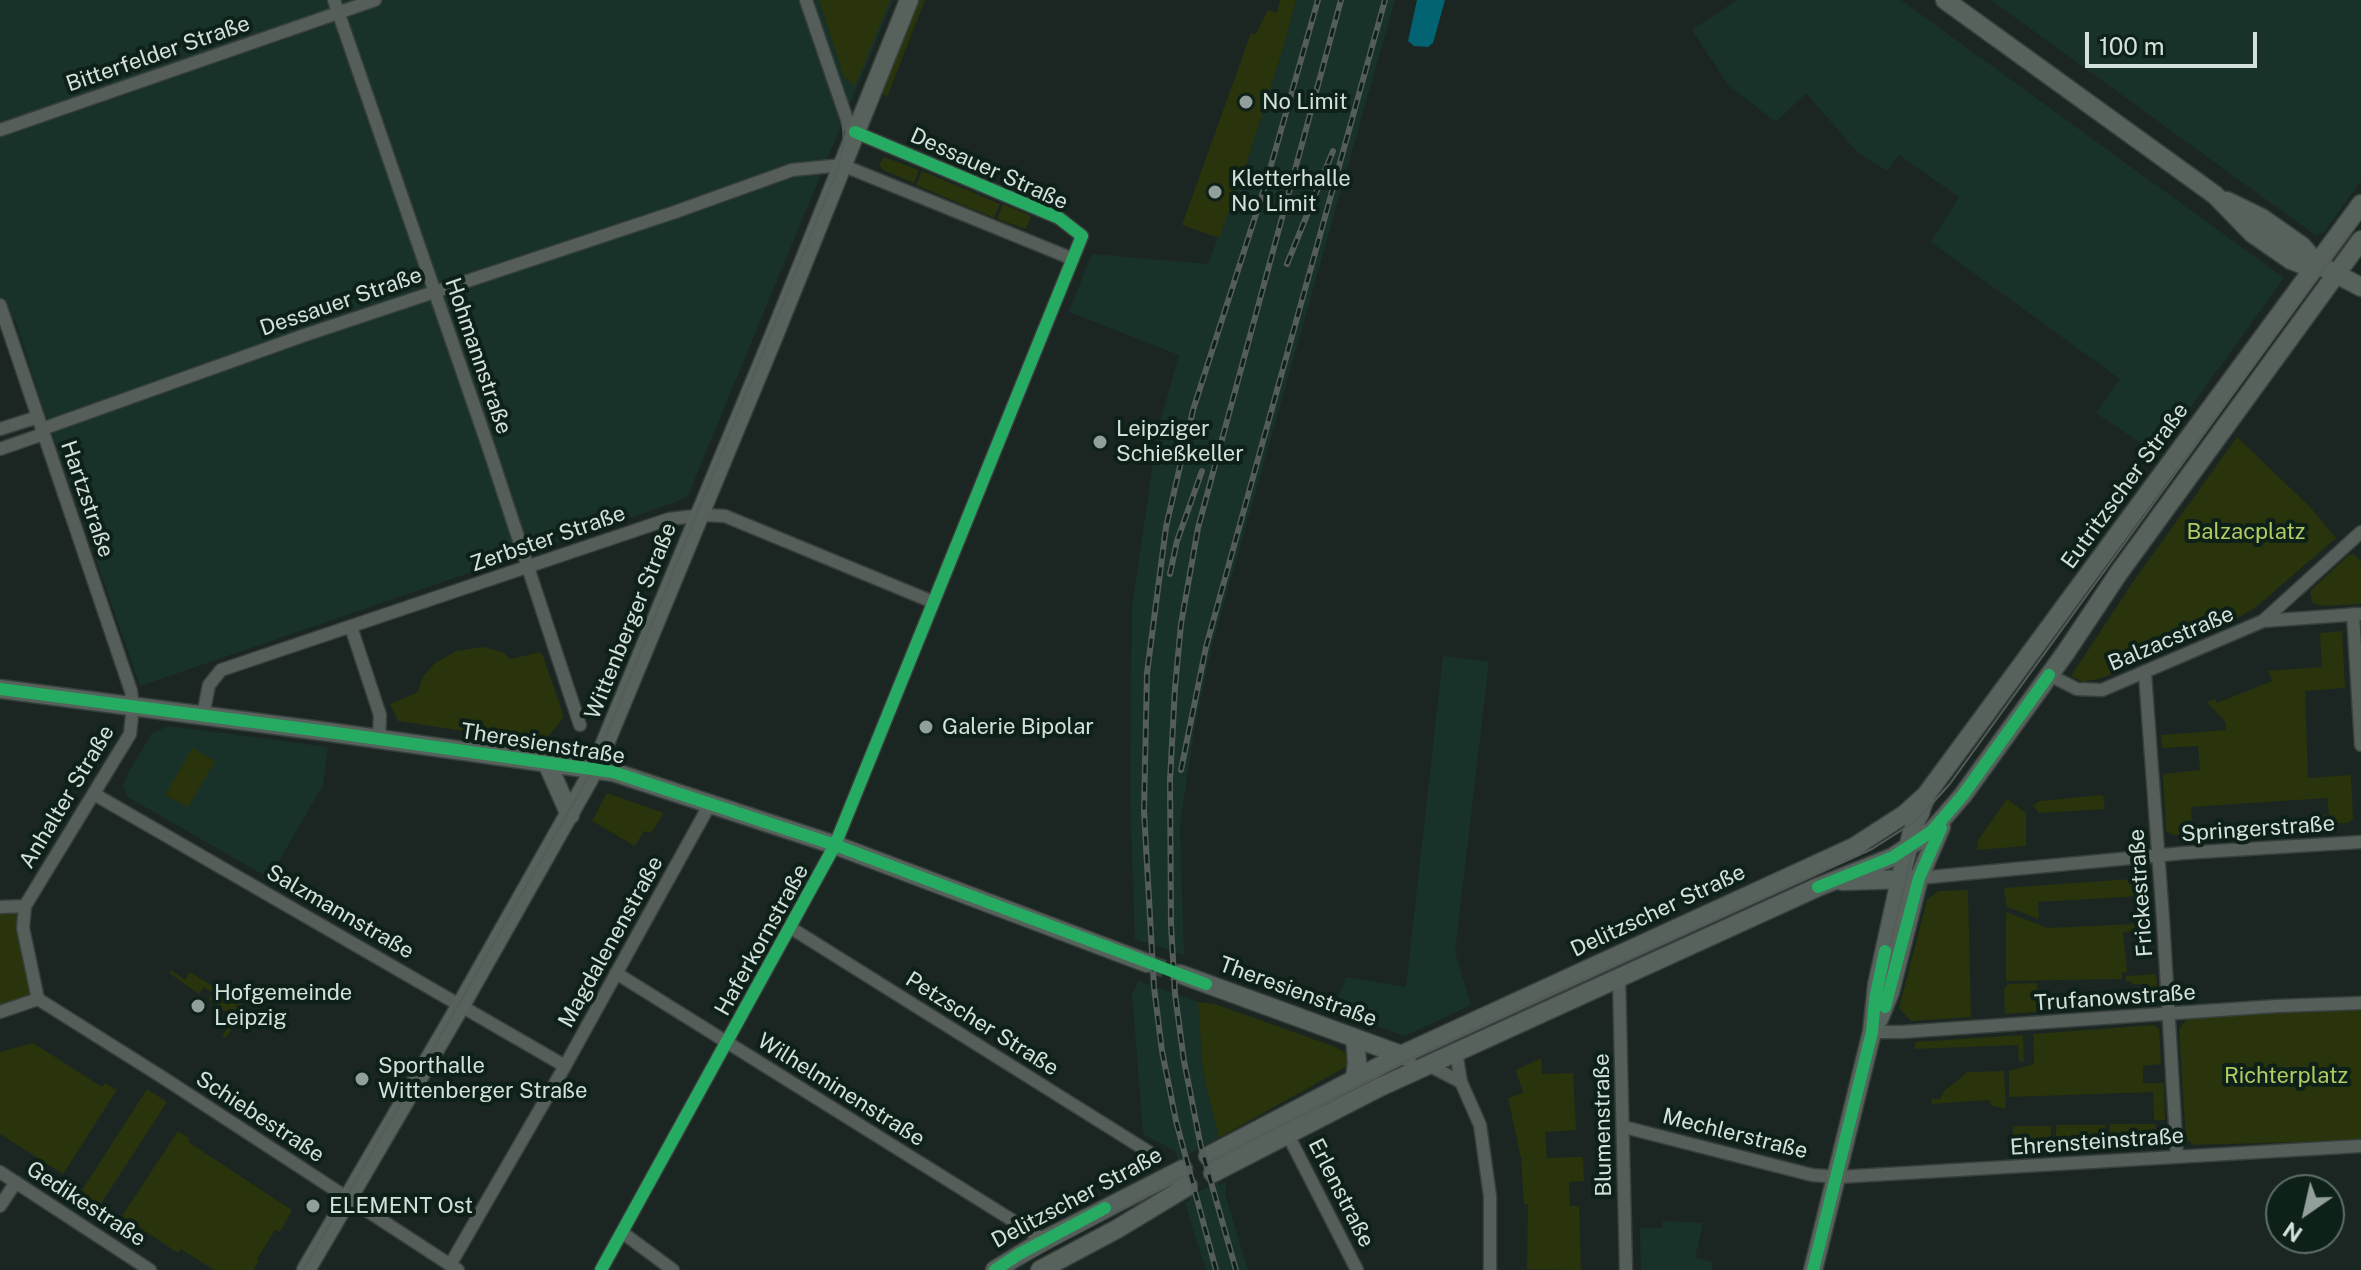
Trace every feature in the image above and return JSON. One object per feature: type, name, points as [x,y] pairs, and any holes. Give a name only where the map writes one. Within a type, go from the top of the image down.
[{"type":"main road","name":"Wittenberger Straße","points":[[306,1270],[594,770],[909,0]]},
{"type":"main road","points":[[1945,0],[2215,195],[2252,233],[2291,260],[2304,265],[2317,264],[2361,287]]},
{"type":"main road","name":"Eutritzscher Straße","points":[[1926,795],[2361,204]]},
{"type":"main road","name":"Eutritzscher Straße","points":[[1946,817],[2361,240]]},
{"type":"main road","name":"Theresienstraße","points":[[0,689],[613,772],[835,845],[1147,963]]},
{"type":"main road","points":[[547,763],[570,815]]},
{"type":"main road","points":[[1813,1270],[1872,1032],[1877,985],[1907,849],[1926,795]]},
{"type":"main road","name":"Delitzscher Straße","points":[[1926,795],[1887,828],[1854,847],[1401,1055],[1355,1078],[1211,1164],[1288,1135],[1456,1052],[1907,849],[1946,817]]},
{"type":"main road","points":[[1872,1032],[1890,992],[1919,878],[1946,817]]},
{"type":"main road","points":[[1834,881],[1919,878]]},
{"type":"main road","name":"Theresienstraße","points":[[1180,974],[1401,1055]]},
{"type":"main road","points":[[1355,1038],[1355,1078]]},
{"type":"main road","points":[[1401,1055],[1428,1065]]},
{"type":"main road","name":"Delitzscher Straße","points":[[995,1270],[1044,1240],[1185,1178],[1117,1229],[1040,1270]]},
{"type":"street","name":"Hohmannstraße","points":[[334,0],[580,725]]},
{"type":"street","name":"Bitterfelder Straße","points":[[0,130],[375,0]]},
{"type":"street","points":[[806,0],[854,135]]},
{"type":"street","name":"Dessauer Straße","points":[[0,449],[41,427],[783,173],[842,165],[1073,259],[1082,236],[1059,218],[854,135]]},
{"type":"street","name":"Haferkornstraße","points":[[601,1270],[835,845],[1073,259]]},
{"type":"street","name":"Hartzstraße","points":[[0,305],[131,691],[133,706]]},
{"type":"street","name":"Dessauer Straße","points":[[0,429],[41,427]]},
{"type":"street","name":"Zerbster Straße","points":[[203,715],[209,685],[215,676],[231,667],[669,519],[725,516],[933,602]]},
{"type":"street","name":"Balzacstraße","points":[[2049,675],[2077,689],[2102,690],[2145,674],[2263,621],[2360,536]]},
{"type":"street","points":[[2293,594],[2311,616]]},
{"type":"street","points":[[2357,614],[2361,745]]},
{"type":"street","name":"Balzacstraße","points":[[2263,621],[2357,614]]},
{"type":"street","points":[[351,627],[380,715],[379,739]]},
{"type":"street","name":"Frickestraße","points":[[2145,674],[2177,1157]]},
{"type":"street","name":"Anhalter Straße","points":[[25,906],[130,734],[133,706]]},
{"type":"street","name":"Salzmannstraße","points":[[94,794],[565,1066]]},
{"type":"street","name":"Magdalenenstraße","points":[[454,1267],[710,804]]},
{"type":"street","name":"Springerstraße","points":[[1919,878],[2159,856],[2361,842]]},
{"type":"street","points":[[0,907],[25,906],[23,928],[38,999],[0,1012]]},
{"type":"street","name":"Petzscher Straße","points":[[791,928],[1152,1154]]},
{"type":"street","name":"Wilhelminenstraße","points":[[616,973],[1044,1240]]},
{"type":"street","name":"Blumenstraße","points":[[1619,979],[1626,1270]]},
{"type":"street","name":"Schiebestraße","points":[[38,999],[454,1267]]},
{"type":"street","name":"Trufanowstraße","points":[[1872,1032],[2361,1003]]},
{"type":"street","points":[[1456,1052],[1461,1082],[1484,1142],[1490,1196],[1490,1270]]},
{"type":"street","points":[[1428,1065],[1461,1082]]},
{"type":"street","name":"Mechlerstraße","points":[[1624,1127],[1812,1175],[1836,1177]]},
{"type":"street","name":"Erlenstraße","points":[[1288,1135],[1357,1270]]},
{"type":"street","name":"Ehrensteinstraße","points":[[1836,1177],[2361,1146]]},
{"type":"street","name":"Gedikestraße","points":[[0,1172],[134,1266],[150,1270]]},
{"type":"street","points":[[0,1206],[16,1182]]},
{"type":"street","points":[[623,1233],[673,1270]]},
{"type":"shaded area","points":[[0,0],[893,0],[689,493],[683,499],[140,686],[15,319],[0,322]]},
{"type":"shaded area","points":[[1296,0],[1395,0],[1211,649],[1194,730],[1180,826],[1184,955],[1135,939],[1130,794],[1132,607],[1158,429],[1179,355],[1069,312],[1092,254],[1208,264],[1248,159]]},
{"type":"shaded area","points":[[1737,0],[1901,0],[2284,278],[2157,454],[2096,413],[2120,379],[1931,242],[1959,197],[1899,155],[1887,171],[1857,152],[1806,93],[1776,122],[1729,86],[1692,30]]},
{"type":"shaded area","points":[[1991,0],[2361,0],[2361,181],[2324,232],[2315,235]]},
{"type":"shaded area","points":[[1443,656],[1489,662],[1455,952],[1471,1005],[1405,1036],[1333,1011],[1346,977],[1406,987]]},
{"type":"shaded area","points":[[169,726],[328,747],[323,785],[269,878],[128,797],[123,786],[128,773],[152,733]]},
{"type":"shaded area","points":[[1139,981],[1198,1002],[1203,1071],[1219,1138],[1178,1160],[1176,1152],[1143,1134],[1132,993]]},
{"type":"shaded area","points":[[1217,1182],[1219,1185],[1226,1182],[1225,1194],[1248,1270],[1206,1270],[1185,1203],[1190,1200],[1189,1197]]},
{"type":"shaded area","points":[[1663,1221],[1703,1223],[1695,1258],[1713,1262],[1712,1270],[1641,1270],[1640,1228],[1662,1228]]},
{"type":"green space","points":[[819,0],[890,0],[855,86],[844,77]]},
{"type":"green space","points":[[920,0],[925,0],[887,97],[882,94]]},
{"type":"green space","name":"No Limit","points":[[1280,0],[1296,0],[1248,159],[1219,238],[1182,225],[1251,33],[1256,34],[1268,10],[1277,13]]},
{"type":"green space","points":[[884,157],[919,170],[914,183],[883,170],[879,165]]},
{"type":"green space","points":[[922,171],[1000,204],[994,218],[916,185]]},
{"type":"green space","points":[[1003,204],[1031,216],[1026,229],[997,219]]},
{"type":"green space","name":"Balzacplatz","points":[[2237,437],[2310,507],[2336,538],[2255,608],[2227,624],[2102,678],[2083,682],[2071,676],[2133,582]]},
{"type":"green space","points":[[2354,554],[2361,562],[2361,604],[2324,606],[2313,603],[2312,589],[2349,555]]},
{"type":"green space","points":[[2342,631],[2345,688],[2305,691],[2308,778],[2351,775],[2353,819],[2348,823],[2319,824],[2318,816],[2329,814],[2327,798],[2191,807],[2192,824],[2201,824],[2202,833],[2173,835],[2166,831],[2163,774],[2200,770],[2198,746],[2162,748],[2161,735],[2226,730],[2226,723],[2207,702],[2215,699],[2217,703],[2272,681],[2268,671],[2322,667],[2320,633]]},
{"type":"green space","points":[[483,647],[502,652],[511,659],[540,652],[543,656],[564,717],[543,743],[398,721],[390,704],[418,692],[422,678],[434,664],[456,651]]},
{"type":"green space","points":[[192,748],[215,761],[188,807],[165,795]]},
{"type":"green space","points":[[607,793],[664,813],[651,833],[644,831],[635,846],[592,821]]},
{"type":"green space","points":[[2103,795],[2105,809],[2039,813],[2033,806],[2039,801]]},
{"type":"green space","points":[[2007,799],[2026,813],[2026,846],[1977,850],[1978,840]]},
{"type":"green space","points":[[2149,880],[2152,913],[2142,913],[2141,896],[2038,902],[2039,919],[2007,907],[2004,888]]},
{"type":"green space","points":[[1968,890],[1971,1017],[1911,1021],[1899,1008],[1927,900],[1938,891]]},
{"type":"green space","points":[[25,906],[38,999],[0,1012],[0,907]]},
{"type":"green space","points":[[2006,912],[2048,928],[2135,924],[2136,931],[2123,932],[2127,972],[2122,973],[2122,979],[2006,981]]},
{"type":"green space","points":[[171,970],[185,980],[190,972],[246,1007],[226,1038],[222,1036],[234,1017],[209,1000],[213,993],[204,987],[199,994],[169,973]]},
{"type":"green space","points":[[2156,974],[2158,996],[2152,1004],[2135,1005],[2135,1001],[2142,1000],[2142,984],[2126,981],[2126,976]]},
{"type":"green space","points":[[2037,983],[2038,1002],[2050,1002],[2050,1011],[2005,1014],[2004,989],[2008,984]]},
{"type":"green space","points":[[1198,1002],[1215,1004],[1333,1046],[1346,1053],[1349,1065],[1219,1138],[1203,1071]]},
{"type":"green space","name":"Richterplatz","points":[[2361,1005],[2361,1140],[2194,1145],[2186,1139],[2179,1029],[2186,1020],[2192,1017]]},
{"type":"green space","points":[[2154,1025],[2159,1029],[2161,1064],[2143,1066],[2143,1083],[2164,1083],[2165,1120],[2154,1120],[2153,1092],[2009,1097],[2009,1071],[2034,1064],[2033,1034]]},
{"type":"green space","points":[[2023,1035],[2024,1061],[2019,1062],[2018,1045],[1915,1049],[1915,1042]]},
{"type":"green space","points":[[33,1043],[102,1087],[105,1083],[117,1090],[63,1174],[0,1134],[0,1052]]},
{"type":"green space","points":[[1541,1058],[1542,1074],[1573,1073],[1576,1130],[1545,1132],[1547,1158],[1583,1157],[1584,1181],[1569,1182],[1570,1206],[1579,1206],[1581,1270],[1527,1269],[1528,1204],[1524,1204],[1521,1158],[1508,1098],[1523,1093],[1516,1070]]},
{"type":"green space","points":[[2004,1071],[2006,1109],[1992,1106],[1989,1100],[1932,1104],[1931,1099],[1940,1099],[1944,1091],[1968,1072]]},
{"type":"green space","points":[[147,1089],[167,1102],[91,1219],[72,1206]]},
{"type":"green space","points":[[2110,1124],[2156,1124],[2156,1131],[2166,1132],[2166,1135],[2162,1142],[2110,1146]]},
{"type":"green space","points":[[2056,1125],[2105,1125],[2105,1146],[2056,1150]]},
{"type":"green space","points":[[2013,1126],[2051,1126],[2051,1151],[2012,1154]]},
{"type":"green space","points":[[178,1131],[190,1139],[188,1142],[292,1210],[280,1232],[275,1230],[253,1270],[214,1270],[181,1249],[178,1253],[122,1216]]},
{"type":"water","points":[[1417,0],[1445,0],[1433,43],[1428,47],[1414,46],[1408,41]]},
{"type":"tunnel","points":[[1147,963],[1180,974]]},
{"type":"tram line","points":[[303,1270],[592,770],[837,171],[844,141],[842,115],[804,0]]},
{"type":"tram line","points":[[1210,1162],[1485,1024],[1872,849],[1916,821],[1949,785],[2361,218]]},
{"type":"tram line","points":[[1810,1270],[1912,855],[1929,814]]},
{"type":"tram line","points":[[1009,1270],[1185,1175]]},
{"type":"railway","points":[[1216,1270],[1176,1121],[1162,1051],[1154,987],[1144,811],[1147,673],[1166,527],[1193,410],[1266,183],[1318,0]]},
{"type":"railway","points":[[1236,1270],[1201,1147],[1175,994],[1170,780],[1175,688],[1181,624],[1198,528],[1341,0]]},
{"type":"railway","points":[[1181,770],[1206,647],[1385,0]]},
{"type":"railway","points":[[1287,264],[1333,151]]},
{"type":"railway","points":[[1170,574],[1177,541],[1202,471]]},
{"type":"cycle path","points":[[601,1270],[835,845],[1082,236],[1059,218],[855,132]]},
{"type":"cycle path","points":[[1818,887],[1893,857],[1932,831],[1963,795],[2049,675]]},
{"type":"cycle path","points":[[0,689],[613,772],[835,845],[1206,984]]},
{"type":"cycle path","points":[[1885,1007],[1919,878],[1941,828]]},
{"type":"cycle path","points":[[1813,1270],[1872,1032],[1885,951]]},
{"type":"cycle path","points":[[995,1270],[1105,1208]]},
{"type":"place","name":"No Limit","points":[[1246,102]]},
{"type":"place","name":"Kletterhalle No Limit","points":[[1215,192]]},
{"type":"place","name":"Leipziger Schießkeller","points":[[1100,442]]},
{"type":"place","name":"Galerie Bipolar","points":[[926,727]]},
{"type":"place","name":"Hofgemeinde Leipzig","points":[[198,1006]]},
{"type":"place","name":"Sporthalle Wittenberger Straße","points":[[362,1079]]},
{"type":"place","name":"ELEMENT Ost","points":[[313,1206]]}]
